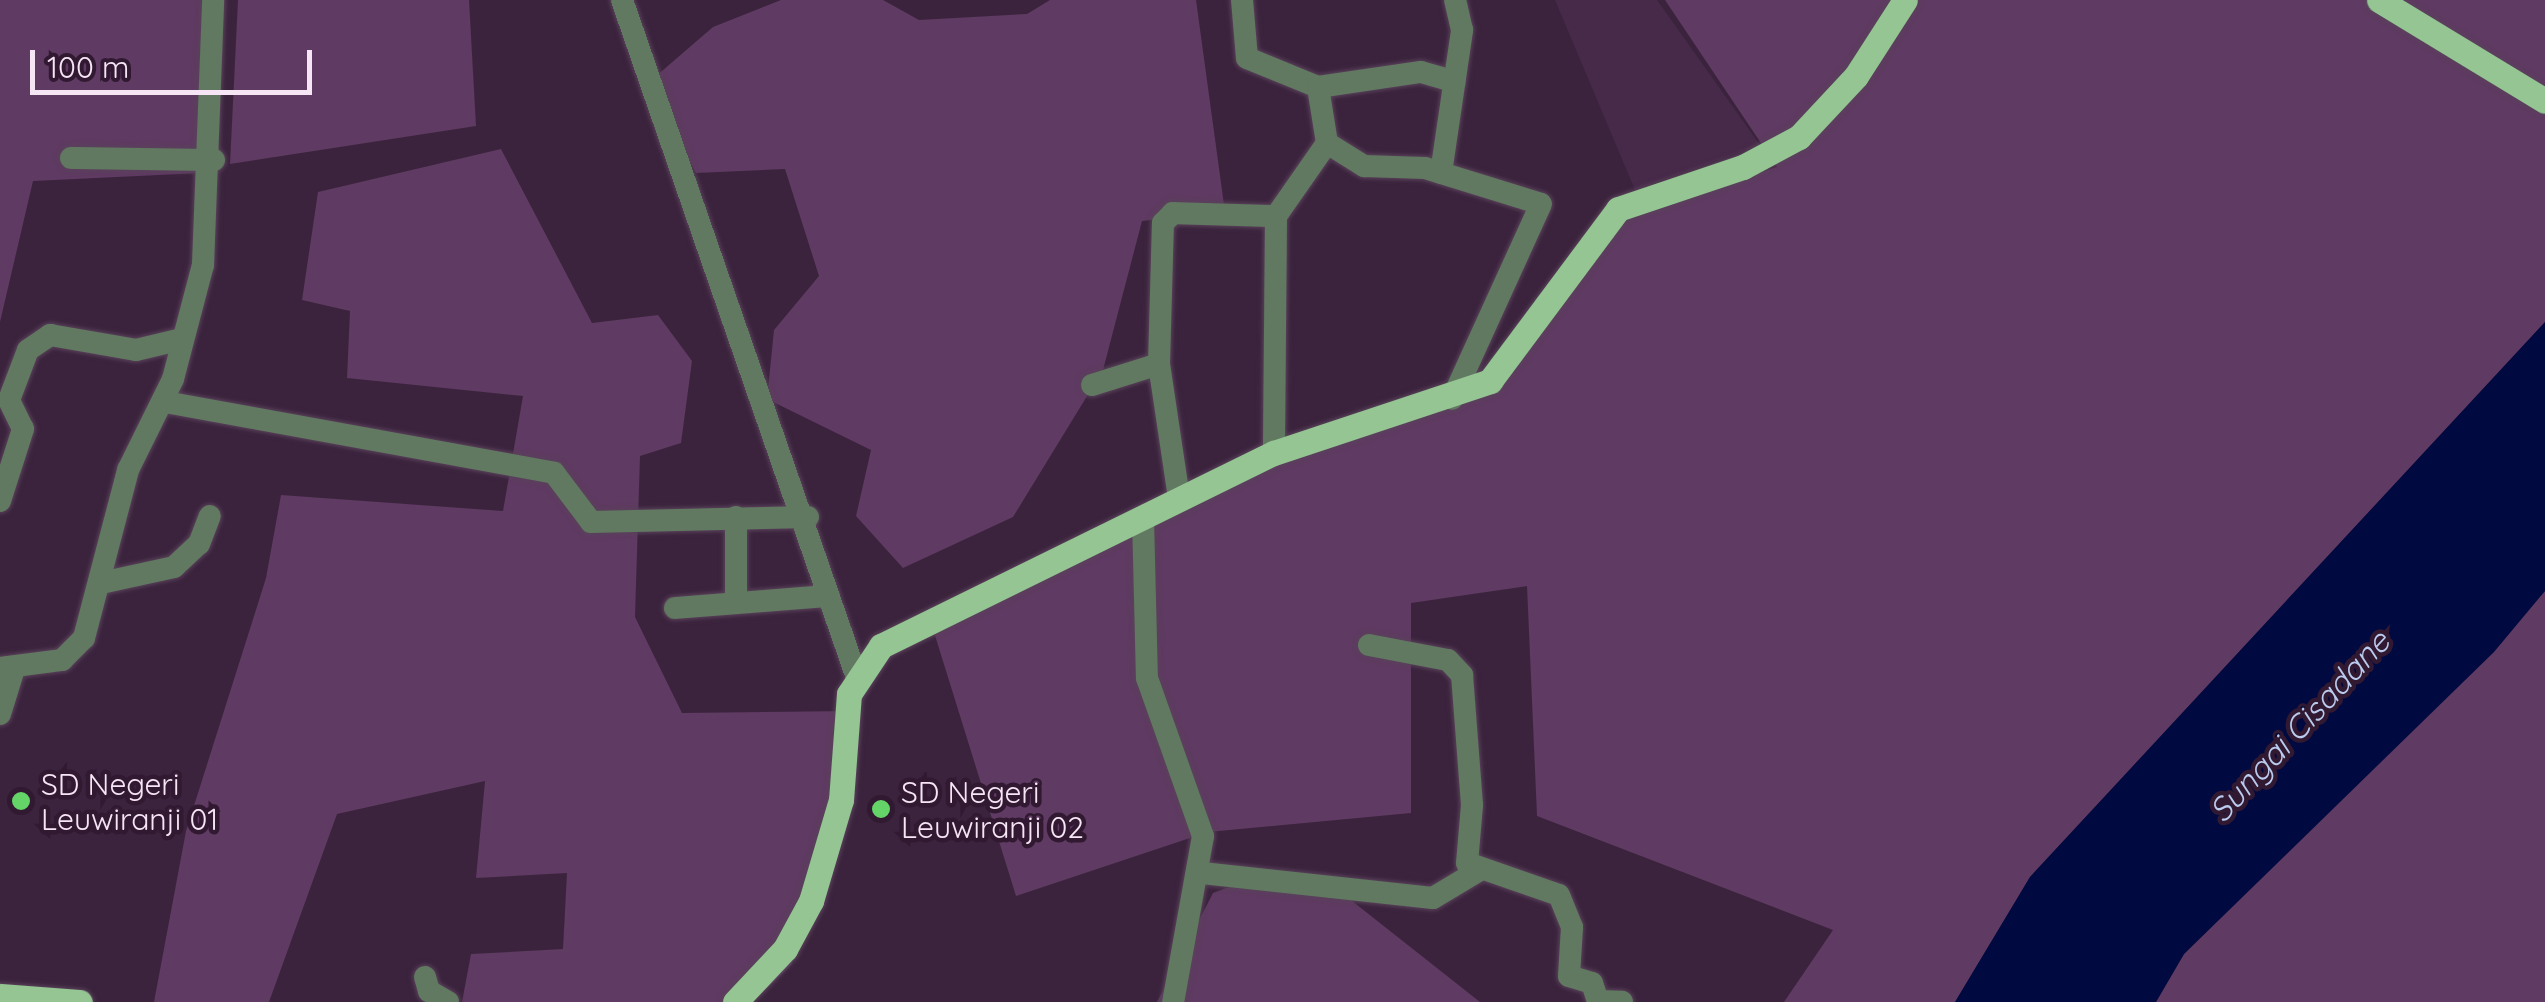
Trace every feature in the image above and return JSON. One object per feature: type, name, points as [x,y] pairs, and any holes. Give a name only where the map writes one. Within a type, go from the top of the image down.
[{"type":"main road","points":[[735,1002],[785,949],[811,901],[840,800],[856,672],[881,646],[1274,453],[1452,399],[1508,365],[1618,209],[1743,167],[1799,137],[1856,76],[1905,0]]},
{"type":"main road","points":[[2379,0],[2545,101]]},
{"type":"main road","points":[[0,996],[80,1002]]},
{"type":"street","points":[[0,714],[6,670],[75,649],[101,583],[128,470],[165,402],[178,340],[203,265],[214,160],[213,0]]},
{"type":"street","points":[[622,0],[808,517],[829,596],[856,672]]},
{"type":"street","points":[[1242,0],[1248,58],[1318,87],[1421,72],[1454,82]]},
{"type":"street","points":[[1440,172],[1462,30],[1456,0]]},
{"type":"street","points":[[1274,453],[1276,216],[1327,143],[1318,87]]},
{"type":"street","points":[[1327,143],[1364,166],[1440,172],[1540,204],[1452,399]]},
{"type":"street","points":[[72,158],[214,160]]},
{"type":"street","points":[[1179,498],[1159,364],[1163,223],[1173,214],[1276,216]]},
{"type":"street","points":[[0,501],[23,429],[9,400],[28,350],[50,335],[136,350],[178,340]]},
{"type":"street","points":[[1092,385],[1159,364]]},
{"type":"street","points":[[165,402],[554,473],[590,522],[808,517]]},
{"type":"street","points":[[101,583],[174,567],[199,544],[210,516]]},
{"type":"street","points":[[736,516],[736,598]]},
{"type":"street","points":[[1143,518],[1147,678],[1195,793],[1202,873],[1172,1002]]},
{"type":"street","points":[[674,608],[736,598],[829,596]]},
{"type":"street","points":[[1369,644],[1448,660],[1462,674],[1472,805],[1464,852],[1478,872],[1559,895],[1572,927],[1568,976],[1592,984],[1598,1000],[1622,1002]]},
{"type":"street","points":[[1202,873],[1433,898],[1478,872]]},
{"type":"street","points":[[426,977],[429,991],[448,1002]]},
{"type":"shaded area","points":[[0,0],[212,0],[201,173],[33,181],[0,322]]},
{"type":"shaded area","points":[[238,0],[469,0],[476,126],[230,164]]},
{"type":"shaded area","points":[[781,0],[883,0],[919,20],[1027,14],[1050,0],[1196,0],[1225,212],[1142,221],[1103,370],[1013,517],[903,568],[856,516],[871,450],[767,399],[774,330],[819,276],[785,169],[696,173],[648,83],[713,27]]},
{"type":"shaded area","points":[[1555,0],[1657,0],[1760,145],[1635,190]]},
{"type":"shaded area","points":[[1665,0],[2545,0],[2545,322],[2030,877],[1955,1002],[1784,1002],[1833,930],[1537,816],[1527,586],[1411,603],[1411,813],[1208,832],[1016,896],[933,629],[1245,473],[1486,388],[1569,256],[1631,215],[1777,167]]},
{"type":"shaded area","points":[[501,149],[592,323],[658,315],[692,361],[681,443],[640,456],[635,617],[682,713],[852,711],[828,883],[791,965],[753,1002],[462,1002],[471,954],[563,949],[567,873],[476,878],[485,781],[337,814],[269,1002],[154,1002],[186,831],[266,578],[281,495],[503,511],[523,396],[347,378],[350,311],[302,300],[318,192]]},
{"type":"shaded area","points":[[2545,591],[2545,1002],[2156,1002],[2184,954]]},
{"type":"shaded area","points":[[1268,872],[1347,897],[1480,1002],[1157,1002],[1213,893]]},
{"type":"water","name":"Sungai Cisadane","points":[[2545,322],[2545,591],[2494,652],[2184,954],[2156,1002],[1955,1002],[2030,877]]},
{"type":"place","name":"SD Negeri Leuwiranji 01","points":[[21,801]]},
{"type":"place","name":"SD Negeri Leuwiranji 02","points":[[881,809]]}]
